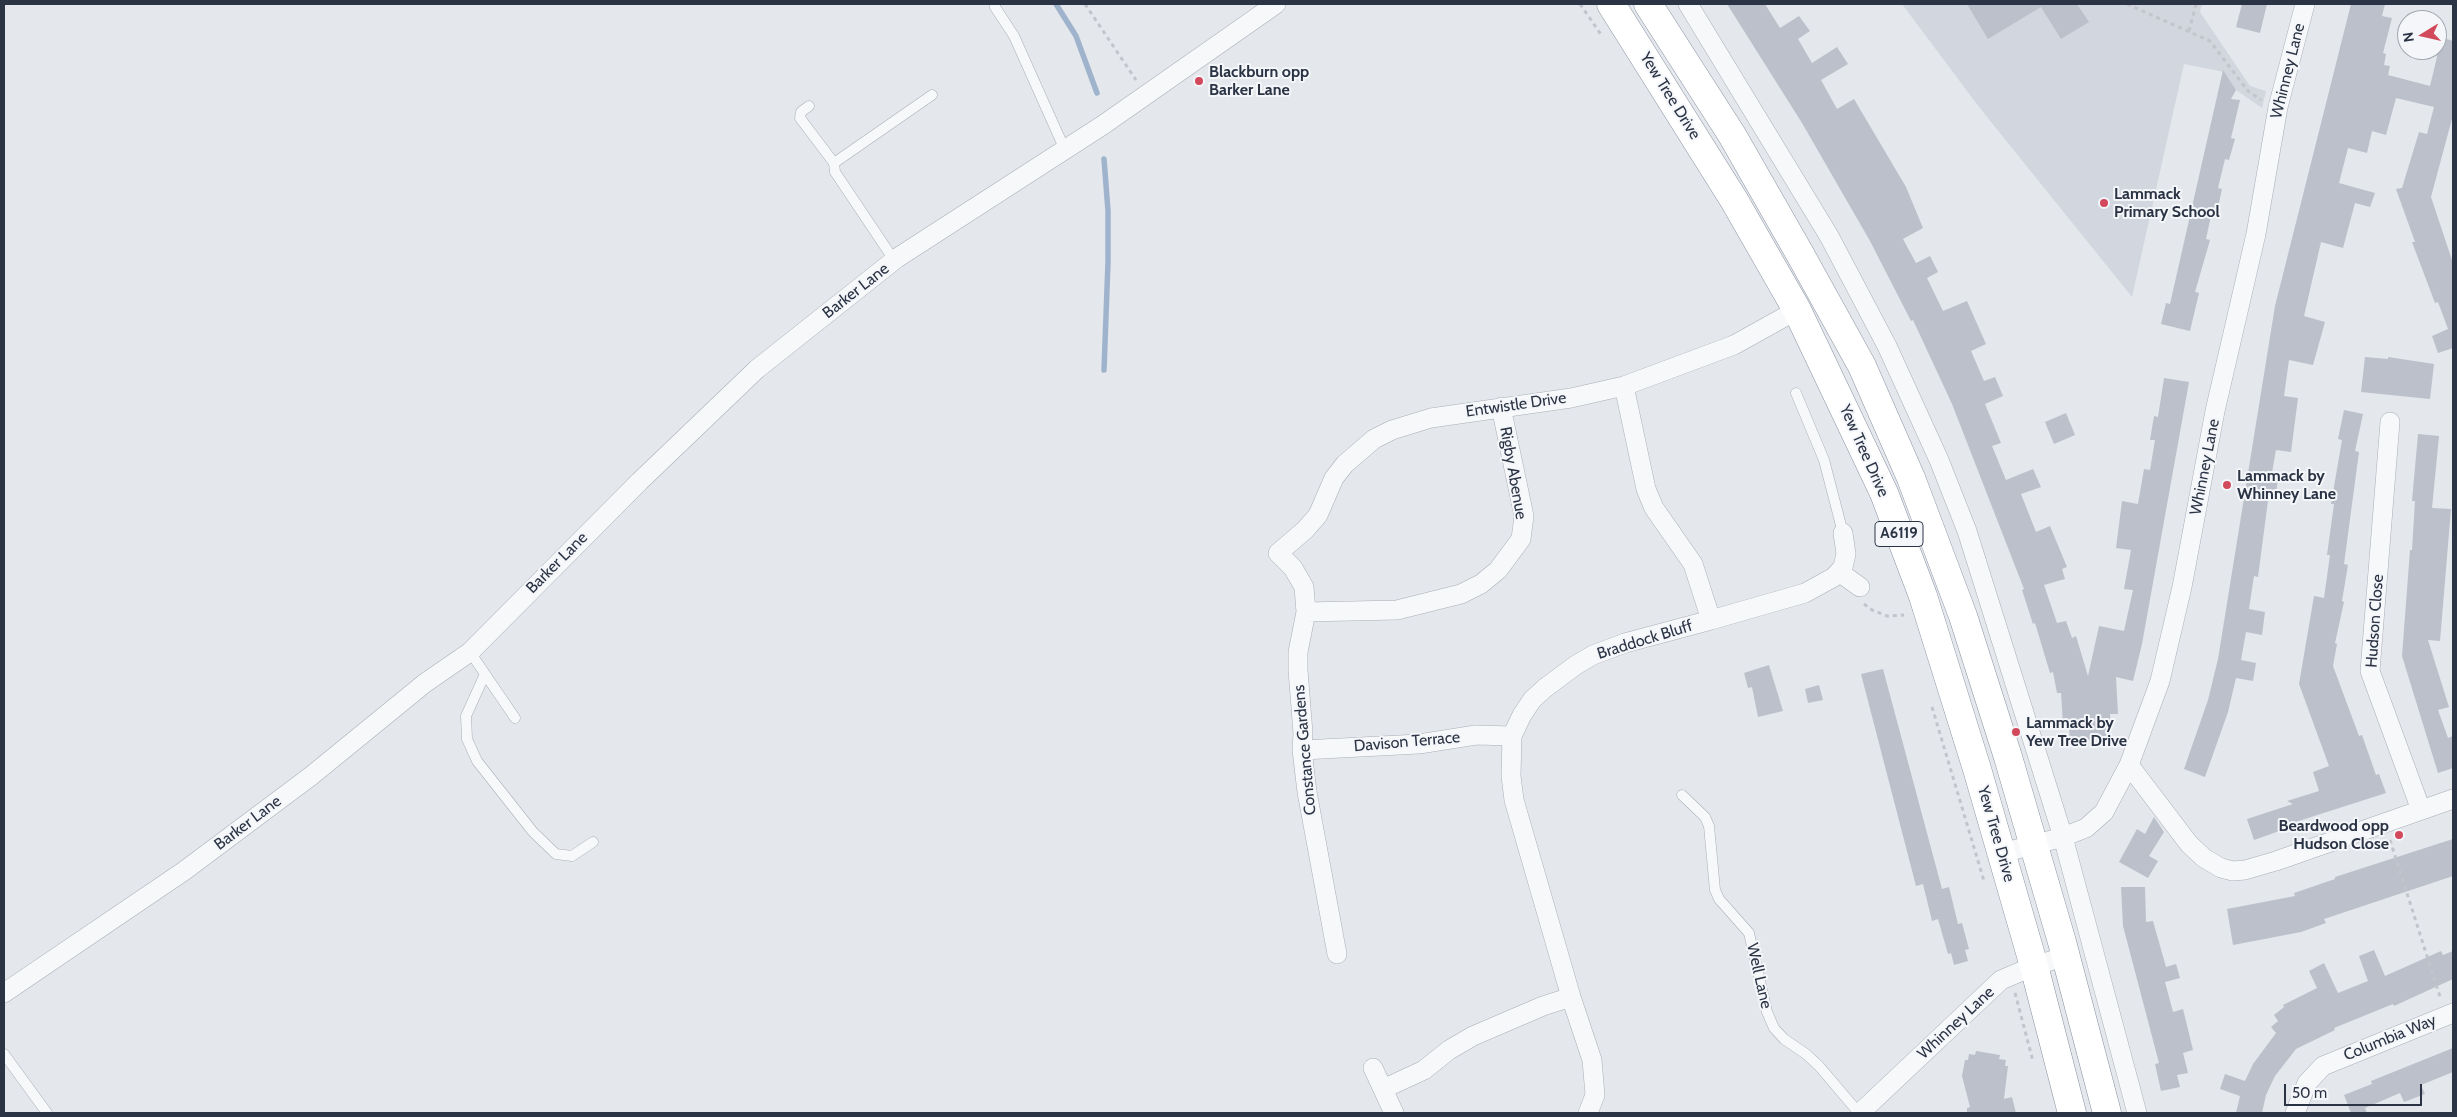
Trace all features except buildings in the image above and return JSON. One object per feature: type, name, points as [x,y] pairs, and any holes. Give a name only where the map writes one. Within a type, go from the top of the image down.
[{"type":"highway","name":"Yew Tree Drive","points":[[1611,4],[1734,200],[1797,310],[1884,493],[1923,596],[2002,853],[2034,966],[2072,1113]]},
{"type":"highway","name":"Yew Tree Drive","points":[[1648,4],[1732,135],[1862,366],[1911,478],[1963,616],[2066,956],[2107,1113]]},
{"type":"highway","points":[[1797,310],[1823,296]]},
{"type":"street","name":"Barker Lane","points":[[4,992],[184,871],[311,776],[425,683],[470,652],[640,481],[757,368],[894,260],[1103,125],[1276,4]]},
{"type":"street","points":[[1688,4],[1829,236],[1887,346],[1935,451],[1968,530],[2063,837],[2137,1113]]},
{"type":"street","name":"Whinney Lane","points":[[2002,853],[2063,837],[2086,828],[2104,812],[2129,765],[2160,681],[2171,638],[2215,411],[2256,234],[2278,107],[2305,4]]},
{"type":"street","name":"Entwistle Drive","points":[[1278,553],[1298,536],[1318,514],[1334,478],[1346,464],[1374,439],[1411,423],[1501,407],[1571,398],[1624,386],[1734,345],[1797,310]]},
{"type":"street","name":"Braddock Bluff","points":[[1588,1113],[1595,1095],[1592,1060],[1571,998],[1514,800],[1511,776],[1512,736],[1532,700],[1576,665],[1593,655],[1625,643],[1711,620],[1693,564],[1654,508],[1646,489],[1624,386]]},
{"type":"street","name":"Rigby Abenue","points":[[1306,612],[1397,610],[1460,594],[1481,584],[1498,570],[1521,539],[1524,516],[1501,407]]},
{"type":"street","name":"Hudson Close","points":[[2390,422],[2370,671],[2422,810]]},
{"type":"street","points":[[1711,620],[1804,593],[1834,577],[1843,567],[1846,554],[1843,533]]},
{"type":"street","name":"Constance Gardens","points":[[1278,553],[1293,568],[1304,587],[1306,612],[1298,652],[1303,733],[1302,750],[1307,792],[1337,954]]},
{"type":"street","points":[[1839,572],[1860,587]]},
{"type":"street","name":"Davison Terrace","points":[[1302,750],[1419,744],[1476,735],[1512,736]]},
{"type":"street","points":[[2129,765],[2189,844],[2204,858],[2221,868],[2245,870],[2453,799]]},
{"type":"street","name":"Whinney Lane","points":[[1859,1113],[2001,980],[2034,966],[2066,956]]},
{"type":"street","points":[[1383,1089],[1424,1070],[1449,1050],[1473,1036],[1543,1006],[1571,998]]},
{"type":"street","name":"Columbia Way","points":[[2295,1113],[2307,1083],[2323,1066],[2450,1014]]},
{"type":"street","points":[[1373,1068],[1394,1113]]},
{"type":"lane","points":[[995,7],[1014,36],[1065,150]]},
{"type":"lane","points":[[834,163],[932,94]]},
{"type":"lane","points":[[809,106],[801,112],[800,118],[834,163],[835,172],[894,260]]},
{"type":"lane","points":[[1796,393],[1824,460],[1843,533]]},
{"type":"lane","points":[[470,652],[515,718]]},
{"type":"lane","points":[[485,674],[466,716],[467,739],[477,761],[533,832],[556,854],[572,856],[593,842]]},
{"type":"lane","name":"Well Lane","points":[[1682,795],[1705,817],[1709,826],[1715,890],[1719,899],[1749,932],[1767,1012],[1774,1028],[1813,1060],[1859,1113]]},
{"type":"lane","points":[[4,1054],[47,1113]]},
{"type":"path","points":[[1085,4],[1146,95]]},
{"type":"path","points":[[2127,4],[2210,41],[2248,91],[2264,102],[2278,107]]},
{"type":"path","points":[[2189,31],[2196,4]]},
{"type":"path","points":[[1860,587],[1862,603],[1872,610],[1890,617],[1904,615]]},
{"type":"path","points":[[2384,823],[2450,1014]]},
{"type":"shaded area","name":"Lammack Primary School","points":[[1902,4],[2202,4],[2200,12],[2250,86],[2266,91],[2262,108],[2236,90],[2224,72],[2184,64],[2132,297],[1979,107]]},
{"type":"waterway","points":[[1056,4],[1076,36],[1097,93]]},
{"type":"waterway","points":[[1104,159],[1108,211],[1104,370]]},
{"type":"place","name":"Blackburn opp Barker Lane","points":[[1199,81]]},
{"type":"place","name":"Lammack Primary School","points":[[2104,203]]},
{"type":"place","name":"Lammack by Whinney Lane","points":[[2227,485]]},
{"type":"place","name":"Lammack by Yew Tree Drive","points":[[2016,732]]},
{"type":"place","name":"Beardwood opp Hudson Close","points":[[2399,835]]}]
